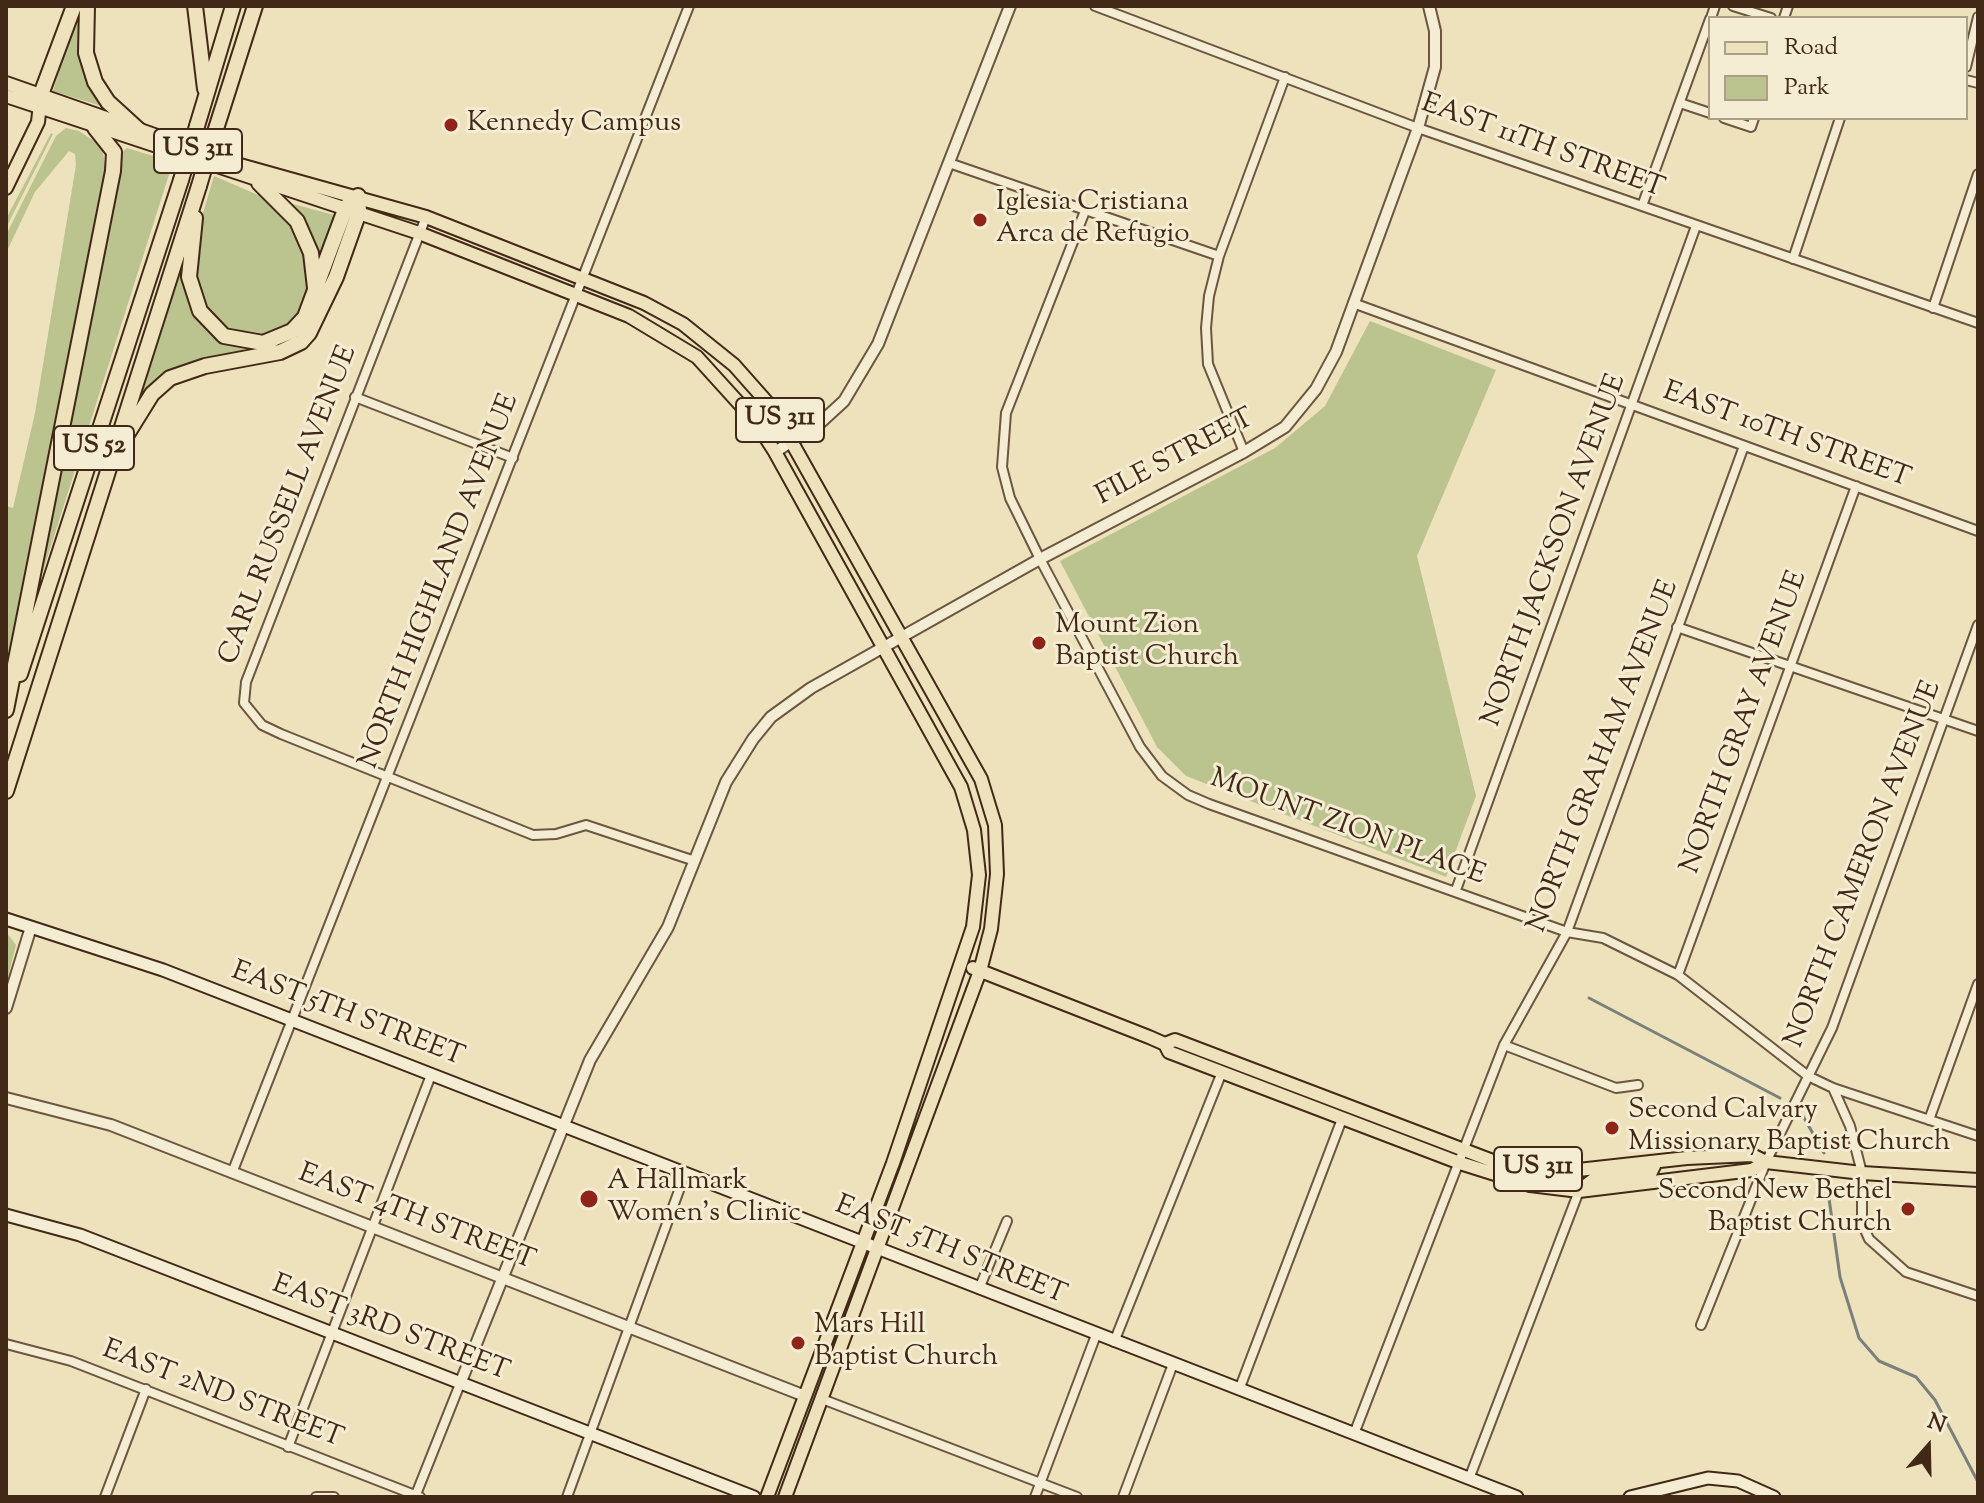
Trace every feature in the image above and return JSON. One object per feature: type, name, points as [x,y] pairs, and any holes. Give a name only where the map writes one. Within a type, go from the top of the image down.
[{"type":"highway","points":[[40,104],[74,6]]},
{"type":"highway","points":[[87,6],[86,53],[95,82],[108,102],[142,133]]},
{"type":"highway","points":[[195,6],[205,99]]},
{"type":"highway","name":"US 52","points":[[6,712],[181,180],[233,6]]},
{"type":"highway","name":"US 52","points":[[6,791],[255,7]]},
{"type":"highway","points":[[6,712],[113,171],[114,152],[95,128]]},
{"type":"highway","points":[[259,183],[282,203],[301,229],[311,253],[316,298]]},
{"type":"highway","points":[[199,186],[189,277],[200,311],[216,330],[237,341],[272,341],[299,325],[316,298],[353,210]]},
{"type":"highway","points":[[113,458],[152,394],[170,378],[205,366],[280,352],[301,342],[323,310],[358,196]]},
{"type":"main road","points":[[6,83],[40,104]]},
{"type":"main road","points":[[6,96],[40,104]]},
{"type":"main road","points":[[6,188],[38,122],[40,104]]},
{"type":"main road","name":"US 311","points":[[40,104],[95,128],[419,233],[629,316],[697,357],[755,421],[775,452],[961,787],[974,830],[979,875],[973,927],[963,964],[1165,1044],[1169,1052],[1342,1119],[1463,1157],[1560,1172],[1752,1155],[1766,1162],[1862,1173],[1978,1180]]},
{"type":"main road","name":"US 311","points":[[40,104],[426,217],[644,303],[709,344],[773,409],[793,440],[981,779],[995,825],[997,874],[991,929],[980,971]]},
{"type":"main road","name":"EAST 5TH STREET","points":[[6,919],[124,956],[294,1021],[1516,1497]]},
{"type":"main road","points":[[767,1497],[963,964]]},
{"type":"main road","points":[[785,1497],[980,971]]},
{"type":"main road","name":"US 311","points":[[1165,1044],[1175,1040],[1530,1185],[1579,1191],[1752,1170],[1766,1162]]},
{"type":"main road","points":[[1579,1191],[1593,1180],[1651,1172],[1656,1162]]},
{"type":"main road","name":"EAST 3RD STREET","points":[[6,1215],[80,1235],[754,1497]]},
{"type":"main road","points":[[1630,1497],[1708,1478],[1738,1481],[1774,1497]]},
{"type":"street","name":"NORTH HIGHLAND AVENUE","points":[[232,1173],[689,6]]},
{"type":"street","points":[[775,452],[820,423],[844,401],[878,344],[1010,6]]},
{"type":"street","name":"EAST 11TH STREET","points":[[1095,6],[1418,128],[1978,323]]},
{"type":"street","name":"FILE STREET","points":[[460,1384],[561,1125],[604,1032],[668,927],[726,782],[771,717],[808,690],[884,646],[1285,427],[1316,389],[1336,352],[1418,128],[1435,67],[1435,31],[1429,6]]},
{"type":"street","points":[[1733,6],[1765,16]]},
{"type":"street","points":[[1968,59],[1978,17]]},
{"type":"street","points":[[1642,206],[1708,25]]},
{"type":"street","points":[[1244,452],[1213,382],[1206,346],[1209,296],[1219,256],[1285,77]]},
{"type":"street","points":[[1680,103],[1708,112]]},
{"type":"street","points":[[1730,120],[1751,127],[1753,120]]},
{"type":"street","points":[[1793,259],[1839,120]]},
{"type":"street","points":[[949,163],[1219,256]]},
{"type":"street","points":[[1933,308],[1978,174]]},
{"type":"street","name":"MOUNT ZION PLACE","points":[[1085,211],[1025,362],[1002,431],[1004,481],[1040,559],[1140,747],[1176,788],[1278,829],[1567,932],[1603,938],[1678,975],[1808,1076],[1833,1088],[1978,1136]]},
{"type":"street","name":"CARL RUSSELL AVENUE","points":[[388,778],[262,725],[244,703],[246,682],[426,217]]},
{"type":"street","name":"NORTH JACKSON AVENUE","points":[[1456,890],[1696,226]]},
{"type":"street","name":"EAST 10TH STREET","points":[[1353,303],[1978,531]]},
{"type":"street","points":[[355,397],[513,458]]},
{"type":"street","name":"NORTH GRAHAM AVENUE","points":[[1354,1434],[1504,1045],[1567,932],[1744,446]]},
{"type":"street","name":"NORTH GRAY AVENUE","points":[[1678,975],[1856,486]]},
{"type":"street","name":"NORTH CAMERON AVENUE","points":[[1701,1325],[1766,1162],[1832,1028],[1978,625]]},
{"type":"street","points":[[1677,627],[1978,731]]},
{"type":"street","points":[[388,778],[533,835],[586,825],[695,861]]},
{"type":"street","points":[[6,1008],[31,927]]},
{"type":"street","points":[[1929,1120],[1978,984]]},
{"type":"street","points":[[1504,1045],[1616,1088],[1638,1085]]},
{"type":"street","points":[[1114,1342],[1222,1072]]},
{"type":"street","points":[[288,1447],[431,1075]]},
{"type":"street","points":[[1833,1088],[1850,1126],[1862,1173],[1862,1223],[1878,1250],[1906,1272],[1978,1296]]},
{"type":"street","name":"EAST 4TH STREET","points":[[6,1098],[93,1119],[805,1396]]},
{"type":"street","points":[[1239,1390],[1342,1119]]},
{"type":"street","points":[[567,1497],[685,1174]]},
{"type":"street","points":[[1469,1479],[1579,1191]]},
{"type":"street","points":[[979,1289],[1007,1221]]},
{"type":"street","points":[[1035,1497],[1096,1335]]},
{"type":"street","name":"EAST 2ND STREET","points":[[6,1344],[71,1361],[417,1496]]},
{"type":"street","points":[[1123,1497],[1173,1364]]},
{"type":"street","points":[[417,1496],[460,1384]]},
{"type":"street","points":[[105,1497],[146,1389]]},
{"type":"street","points":[[822,1399],[1077,1497]]},
{"type":"street","points":[[316,1497],[334,1497]]},
{"type":"green space","points":[[75,20],[80,21],[81,55],[104,107],[53,91]]},
{"type":"green space","points":[[66,128],[79,131],[102,146],[106,173],[6,668],[6,506],[13,508],[35,413],[76,165],[75,154],[69,151],[35,192],[6,253],[6,235],[56,136]]},
{"type":"green space","points":[[53,134],[6,228],[6,219]]},
{"type":"green space","points":[[127,148],[173,162],[36,593],[122,152]]},
{"type":"green space","points":[[214,176],[265,198],[295,229],[309,267],[310,289],[295,322],[268,337],[230,332],[207,312],[196,280],[200,223]]},
{"type":"green space","points":[[289,203],[338,216],[321,271]]},
{"type":"green space","points":[[184,259],[201,321],[213,335],[245,349],[245,353],[193,362],[173,369],[138,405]]},
{"type":"green space","points":[[1370,321],[1496,370],[1417,556],[1476,796],[1446,877],[1186,776],[1157,747],[1060,561],[1275,448],[1325,406]]},
{"type":"green space","points":[[6,932],[16,945],[6,984]]},
{"type":"waterway","points":[[1589,998],[1780,1098]]},
{"type":"waterway","points":[[1803,1116],[1824,1153]]},
{"type":"waterway","points":[[1827,1184],[1840,1277],[1859,1338],[1879,1361],[1916,1377],[1935,1400],[1978,1482]]},
{"type":"place","name":"Kennedy Campus","points":[[451,125]]},
{"type":"place","name":"Iglesia Cristiana Arca de Refugio","points":[[980,220]]},
{"type":"place","name":"Mount Zion Baptist Church","points":[[1039,643]]},
{"type":"place","name":"Second Calvary Missionary Baptist Church","points":[[1612,1128]]},
{"type":"place","name":"A Hallmark Women's Clinic","points":[[589,1199]]},
{"type":"place","name":"Second New Bethel Baptist Church","points":[[1908,1209]]},
{"type":"place","name":"Mars Hill Baptist Church","points":[[798,1343]]}]
